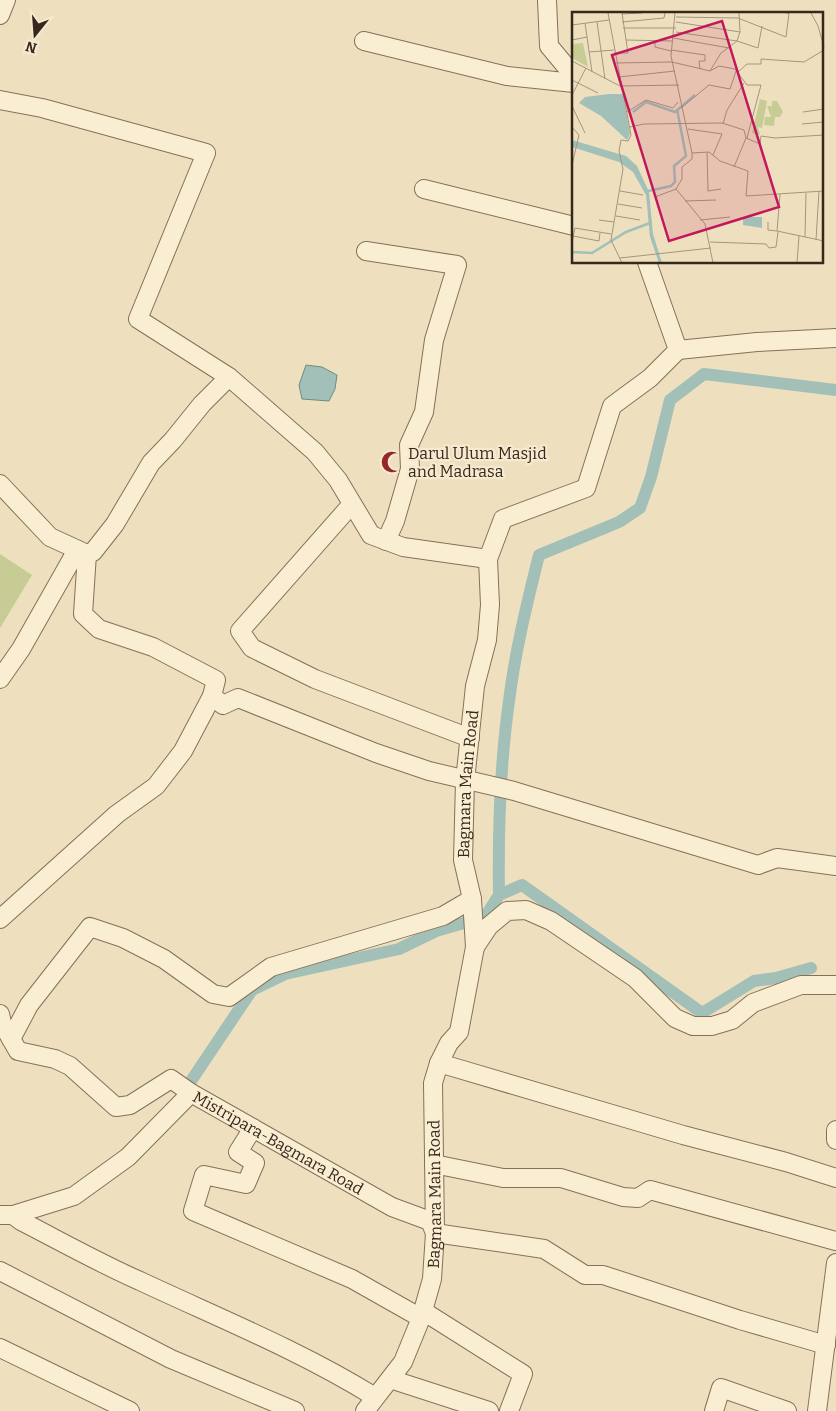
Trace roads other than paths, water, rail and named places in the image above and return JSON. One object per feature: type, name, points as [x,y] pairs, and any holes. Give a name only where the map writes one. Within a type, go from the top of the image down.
[{"type":"street","points":[[0,15],[6,0]]},
{"type":"street","points":[[547,0],[549,46],[572,74]]},
{"type":"street","points":[[364,41],[507,76],[572,83]]},
{"type":"street","points":[[0,100],[42,108],[206,153],[138,319],[229,377],[315,452],[338,480],[371,535],[403,547],[488,559]]},
{"type":"street","points":[[424,189],[572,226]]},
{"type":"street","points":[[366,251],[457,266],[434,340],[424,412],[409,445],[410,469],[395,521],[386,541]]},
{"type":"street","points":[[648,264],[678,350],[757,342],[836,338]]},
{"type":"street","name":"Bagmara Main Road","points":[[370,1404],[403,1362],[422,1314],[432,1279],[435,1233],[433,1090],[439,1063],[449,1043],[459,1032],[475,941],[471,903],[463,860],[465,781],[474,686],[487,640],[490,606],[488,559],[502,519],[586,488],[612,406],[650,378],[678,350]]},
{"type":"street","points":[[0,484],[50,537],[82,552],[93,552],[115,524],[151,463],[173,440],[202,404],[229,377]]},
{"type":"street","points":[[352,504],[240,631],[252,648],[315,678],[470,738]]},
{"type":"street","points":[[0,678],[21,649],[82,552]]},
{"type":"street","points":[[0,919],[117,814],[156,786],[182,751],[212,696],[216,680],[153,647],[99,629],[83,614],[82,552]]},
{"type":"street","points":[[212,696],[223,705],[238,698],[376,753],[465,781],[514,791],[758,865],[777,858],[836,866]]},
{"type":"street","points":[[11,1038],[29,1005],[90,927],[123,938],[164,959],[213,994],[229,996],[271,968],[443,916],[471,903]]},
{"type":"street","points":[[475,941],[507,911],[526,910],[551,921],[635,978],[675,1018],[693,1026],[712,1026],[732,1020],[753,1003],[801,985],[836,986]]},
{"type":"street","points":[[1,1020],[18,1051],[55,1059],[70,1066],[116,1107],[130,1105],[171,1079],[191,1093]]},
{"type":"street","points":[[439,1063],[836,1178]]},
{"type":"street","name":"Mistripara-Bagmara Road","points":[[7,1215],[74,1196],[128,1157],[191,1093],[392,1207],[430,1221],[435,1233]]},
{"type":"street","points":[[253,1128],[238,1152],[255,1164],[246,1184],[204,1175],[193,1211],[352,1279],[422,1314],[523,1374],[509,1411]]},
{"type":"street","points":[[836,1130],[836,1140]]},
{"type":"street","points":[[434,1164],[503,1178],[561,1178],[623,1197],[638,1198],[650,1190],[836,1242]]},
{"type":"street","points":[[7,1215],[137,1280],[258,1335],[330,1371],[370,1404]]},
{"type":"street","points":[[435,1233],[544,1249],[585,1275],[603,1275],[826,1346]]},
{"type":"street","points":[[817,1411],[836,1263]]},
{"type":"street","points":[[0,1271],[171,1359],[295,1411]]},
{"type":"street","points":[[0,1348],[130,1411]]},
{"type":"street","points":[[390,1378],[489,1411]]},
{"type":"street","points":[[714,1411],[721,1388],[788,1411]]},
{"type":"water","points":[[306,365],[322,367],[337,375],[335,389],[329,401],[302,399],[299,385]]},
{"type":"waterway","points":[[499,895],[500,798],[503,749],[518,646],[539,555],[619,522],[640,508],[651,477],[670,400],[704,374],[836,390]]},
{"type":"waterway","points":[[191,1081],[252,990],[285,974],[399,949],[436,931],[485,917],[499,895],[522,885],[702,1013],[754,981],[776,978],[811,968]]},
{"type":"place","name":"Darul Ulum Masjid and Madrasa","points":[[392,462]]}]
